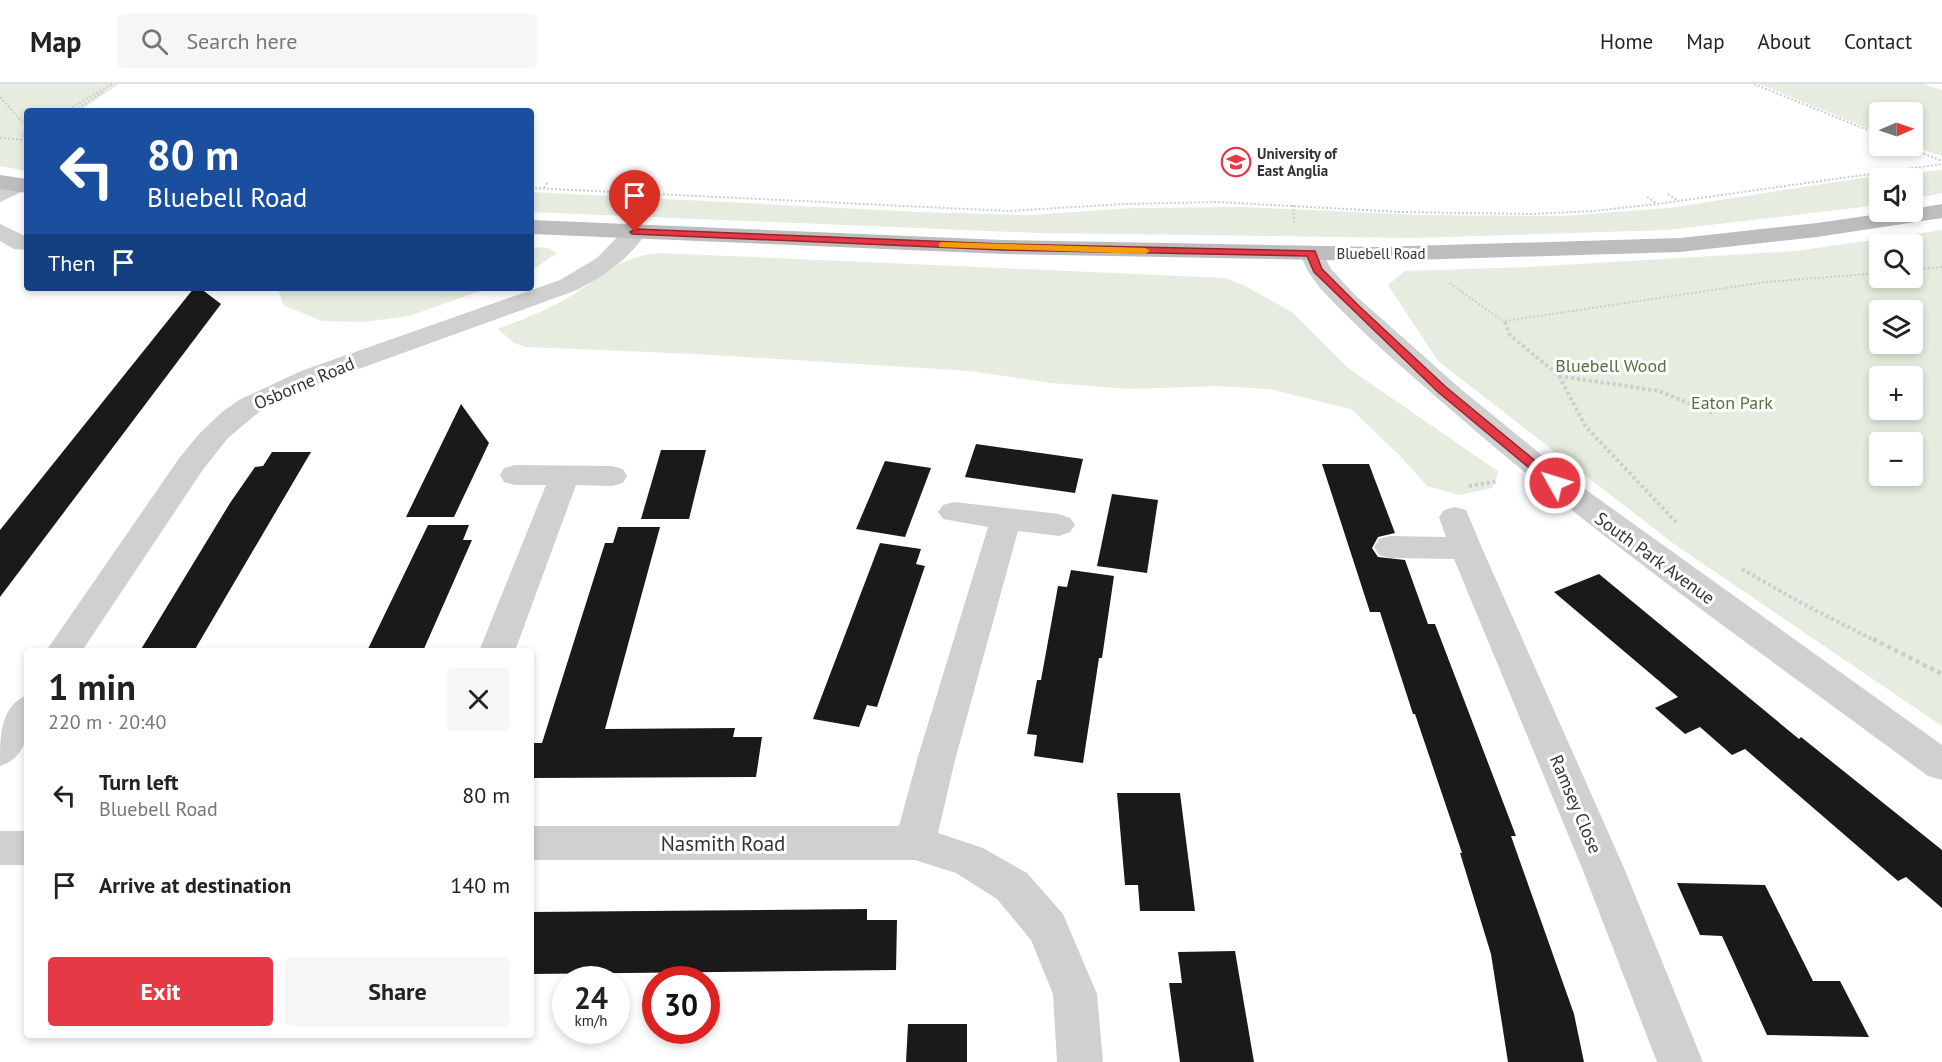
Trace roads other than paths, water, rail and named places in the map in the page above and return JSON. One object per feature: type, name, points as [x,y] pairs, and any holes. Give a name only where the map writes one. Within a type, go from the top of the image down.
[{"type":"street","name":"Bluebell Road","points":[[534,227],[1014,248],[1311,254],[1475,252],[1680,245],[1794,233],[1942,211]]},
{"type":"street","points":[[0,231],[22,244]]},
{"type":"street","name":"Osborne Road","points":[[66,648],[191,464],[214,435],[248,407],[302,380],[440,329],[565,287],[597,270],[626,246],[635,232]]},
{"type":"street","name":"South Park Avenue","points":[[1311,254],[1318,270],[1356,308],[1442,389],[1540,471],[1606,522],[1942,765]]},
{"type":"street","points":[[515,475],[612,476]]},
{"type":"street","points":[[498,648],[565,476]]},
{"type":"street","points":[[954,512],[1059,525]]},
{"type":"street","name":"Ramsey Close","points":[[1390,547],[1461,517],[1604,868],[1680,1062]]},
{"type":"street","points":[[915,843],[936,760],[1006,519]]},
{"type":"street","points":[[0,751],[24,714]]},
{"type":"street","name":"Nasmith Road","points":[[534,843],[915,843],[969,860],[1012,886],[1048,928],[1076,994],[1080,1062]]},
{"type":"street","points":[[0,848],[24,848]]},
{"type":"place","name":"University of East Anglia","points":[[1236,162]]},
{"type":"park label","name":"Bluebell Wood","points":[[1611,365]]},
{"type":"park label","name":"Eaton Park","points":[[1732,402]]}]
